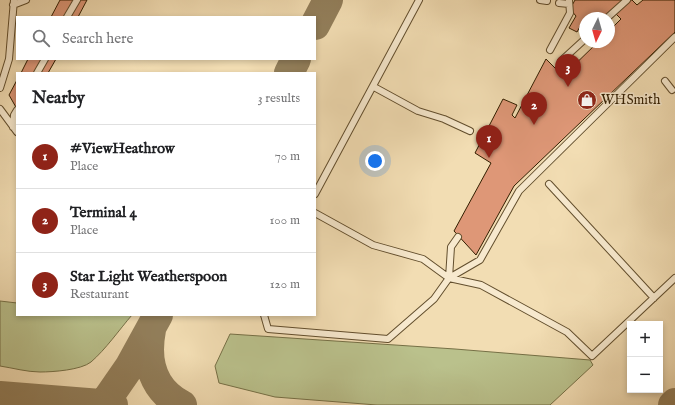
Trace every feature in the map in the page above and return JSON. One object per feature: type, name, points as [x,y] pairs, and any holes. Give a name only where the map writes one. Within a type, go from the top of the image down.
[{"type":"lane","points":[[0,88],[9,59],[14,2],[26,0]]},
{"type":"lane","points":[[69,16],[77,0]]},
{"type":"lane","points":[[316,192],[419,0]]},
{"type":"lane","points":[[614,12],[627,0]]},
{"type":"lane","points":[[550,50],[570,13],[569,2],[559,3]]},
{"type":"lane","points":[[264,316],[268,329],[388,339],[434,299],[449,278],[480,260],[519,191],[675,37]]},
{"type":"lane","points":[[561,61],[579,44]]},
{"type":"lane","points":[[38,72],[44,60]]},
{"type":"lane","points":[[665,80],[672,90]]},
{"type":"lane","points":[[374,87],[418,110],[444,119],[470,131]]},
{"type":"lane","points":[[0,109],[15,130]]},
{"type":"lane","points":[[15,130],[14,115],[16,112]]},
{"type":"lane","points":[[549,184],[654,298]]},
{"type":"lane","points":[[316,214],[373,245],[424,259],[449,278],[481,285],[567,332],[592,356],[675,278]]},
{"type":"lane","points":[[449,278],[451,247],[458,236]]},
{"type":"green space","points":[[0,301],[16,303],[16,316],[131,316],[102,351],[91,362],[81,367],[59,371],[40,372],[0,366]]},
{"type":"green space","points":[[230,334],[455,349],[590,360],[593,365],[550,405],[377,405],[275,397],[219,383],[215,366]]},
{"type":"building","points":[[60,0],[87,0],[79,16],[52,16]]},
{"type":"building","points":[[575,0],[632,0],[637,5],[643,0],[675,0],[675,32],[514,186],[476,255],[454,231],[491,163],[475,153],[503,99],[517,105],[512,115],[515,118],[546,59],[563,76],[592,48],[615,48],[615,25],[621,19],[615,12],[579,12],[579,28],[577,32],[569,28],[576,16],[570,9]]},
{"type":"building","points":[[28,60],[55,60],[49,72],[22,72]]},
{"type":"building","points":[[16,82],[16,107],[9,95]]},
{"type":"taxiway","points":[[316,23],[328,0]]},
{"type":"taxiway","points":[[290,72],[296,60]]},
{"type":"taxiway","points":[[103,405],[130,366],[157,316]]},
{"type":"taxiway","points":[[151,330],[149,353],[153,374],[164,391],[172,399],[182,405]]},
{"type":"taxiway","points":[[0,396],[113,405]]},
{"type":"place","name":"Star Light Weatherspoon","points":[[568,87]]},
{"type":"place","name":"WHSmith","points":[[587,100]]},
{"type":"place","name":"Terminal 4","points":[[534,125]]},
{"type":"place","name":"#ViewHeathrow","points":[[489,158]]}]
